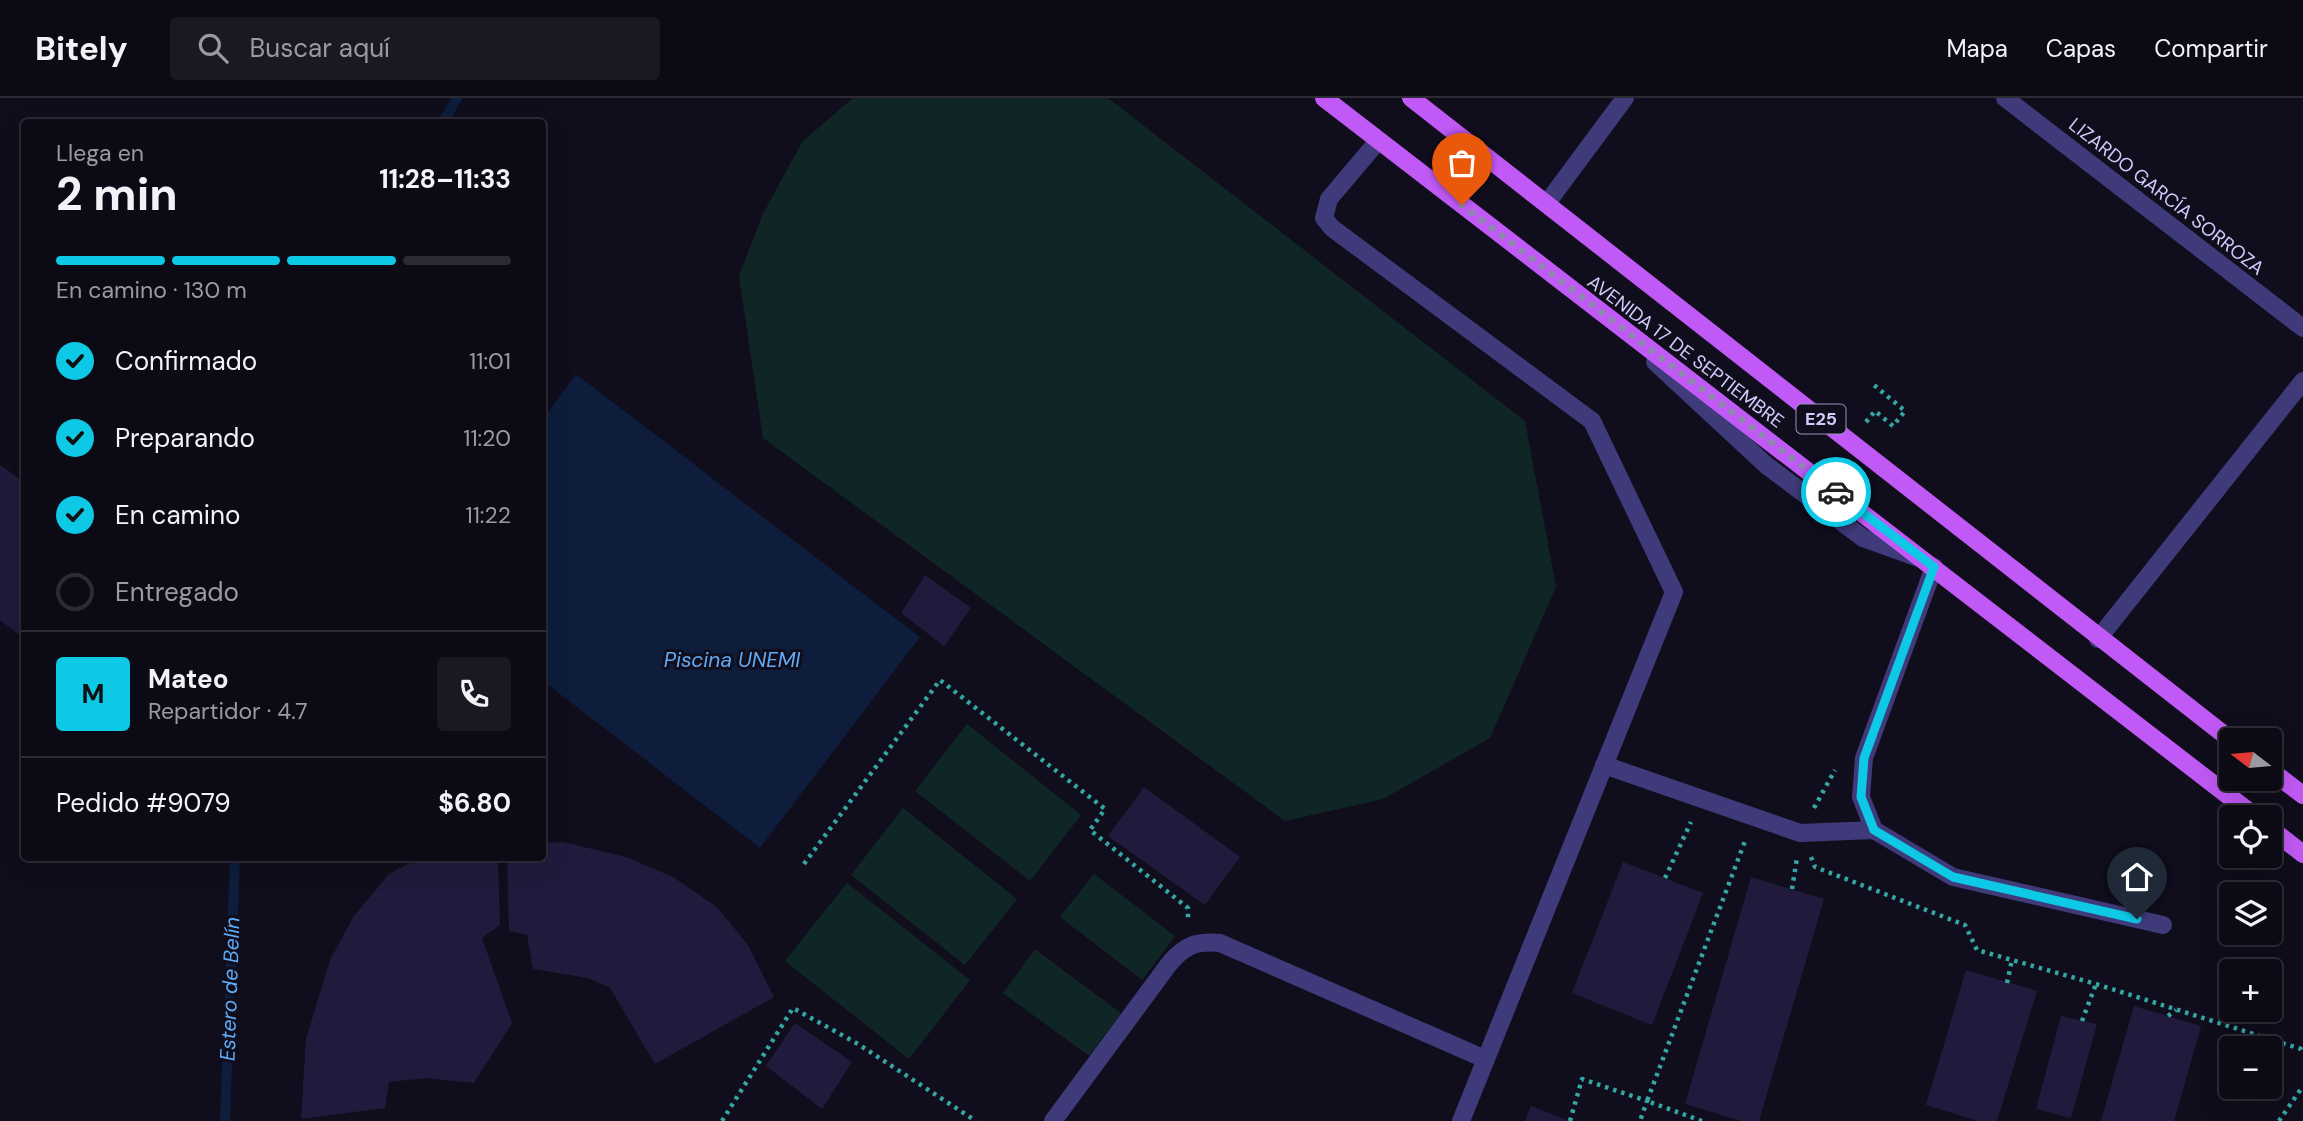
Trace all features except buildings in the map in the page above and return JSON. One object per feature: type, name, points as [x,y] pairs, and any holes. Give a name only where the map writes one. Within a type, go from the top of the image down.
[{"type":"main road","name":"AVENIDA 17 DE SEPTIEMBRE","points":[[1324,98],[2241,805]]},
{"type":"main road","name":"AVENIDA 17 DE SEPTIEMBRE","points":[[1411,98],[1547,202],[2098,639],[2219,731]]},
{"type":"main road","points":[[2282,778],[2303,795]]},
{"type":"main road","points":[[2282,837],[2303,854]]},
{"type":"street","points":[[1547,202],[1625,98]]},
{"type":"street","name":"LIZARDO GARCÍA SORROZA","points":[[2006,98],[2303,328]]},
{"type":"street","points":[[1378,141],[1329,199],[1324,218],[1332,228],[1592,421],[1674,592],[1461,1121]]},
{"type":"street","points":[[2098,639],[2303,382]]},
{"type":"street","points":[[1874,830],[1861,797],[1864,758],[1930,564]]},
{"type":"street","points":[[1604,765],[1800,833],[1874,830],[1953,877],[2163,925]]},
{"type":"street","points":[[1053,1121],[1169,964],[1190,944],[1220,943],[1486,1059]]},
{"type":"path","points":[[1874,386],[1905,411],[1893,426],[1875,411]]},
{"type":"path","points":[[804,864],[940,680],[1105,809],[1090,830],[1188,908],[1190,944]]},
{"type":"path","points":[[1665,878],[1702,799]]},
{"type":"path","points":[[1640,1121],[1754,817]]},
{"type":"path","points":[[1800,833],[1815,867],[1965,925],[1977,950],[2177,1009],[2301,1049],[2303,1054]]},
{"type":"path","points":[[2007,983],[2012,960]]},
{"type":"path","points":[[2082,1021],[2096,984]]},
{"type":"path","points":[[722,1121],[793,1008],[858,1044],[976,1121]]},
{"type":"path","points":[[2168,1016],[2177,1009]]},
{"type":"path","points":[[1570,1121],[1582,1079],[1702,1121]]},
{"type":"path","points":[[2279,1121],[2303,1086]]},
{"type":"green space","points":[[853,98],[1108,98],[1525,421],[1556,587],[1490,738],[1383,799],[1285,821],[763,438],[739,276],[762,216],[802,142]]},
{"type":"green space","points":[[967,724],[1081,815],[1030,881],[915,791]]},
{"type":"green space","points":[[903,808],[1017,899],[965,965],[851,875]]},
{"type":"green space","points":[[1094,874],[1175,936],[1142,980],[1060,917]]},
{"type":"green space","points":[[847,883],[970,980],[909,1059],[785,961]]},
{"type":"green space","points":[[1035,949],[1121,1013],[1089,1056],[1003,993]]},
{"type":"water","name":"Piscina UNEMI","points":[[576,374],[920,637],[760,848],[546,683],[546,415]]},
{"type":"waterway","name":"Estero de Belín","points":[[445,119],[457,98]]},
{"type":"waterway","name":"Estero de Belín","points":[[225,1121],[235,861]]},
{"type":"way so far","points":[[1462,205],[1836,492]]},
{"type":"route","points":[[1836,492],[1934,567],[1864,758],[1861,797],[1874,830],[1953,877],[2137,919]]}]
